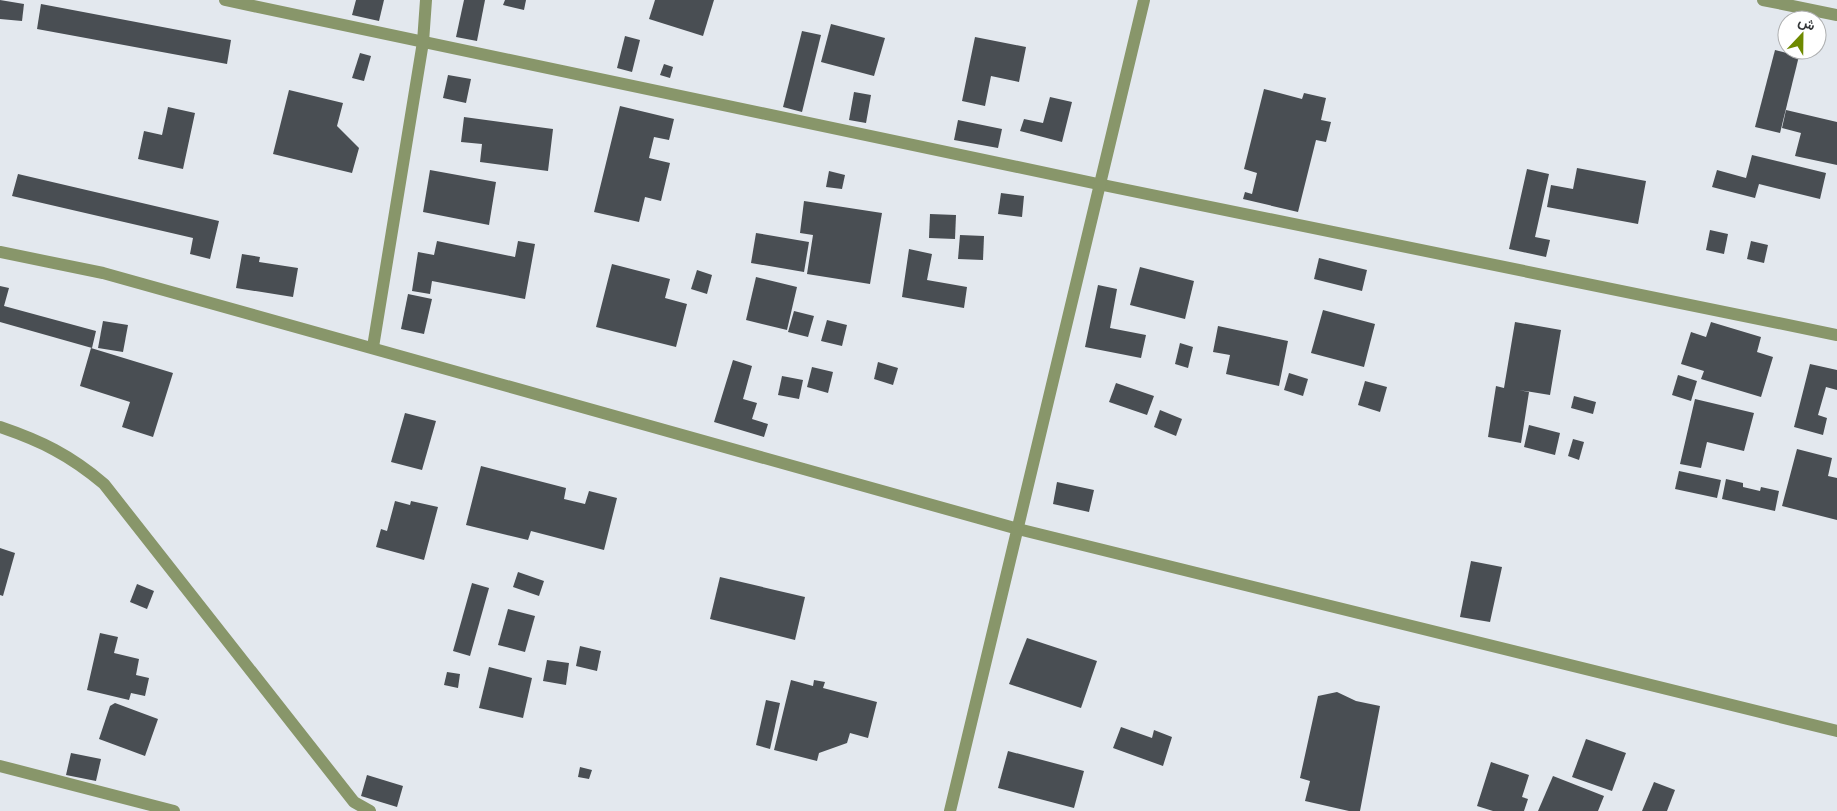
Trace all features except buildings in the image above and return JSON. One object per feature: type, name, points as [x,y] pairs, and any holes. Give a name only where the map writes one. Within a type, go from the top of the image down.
[{"type":"street","points":[[225,0],[1098,184],[1837,336]]},
{"type":"street","points":[[373,347],[423,42],[426,0]]},
{"type":"street","points":[[950,811],[1098,184],[1144,0]]},
{"type":"street","points":[[1763,0],[1837,15]]},
{"type":"street","points":[[0,252],[104,273],[1018,528],[1837,731]]},
{"type":"street","points":[[0,427],[40,441],[84,467],[104,484],[354,802],[370,811]]},
{"type":"street","points":[[0,766],[143,807],[174,811]]}]
